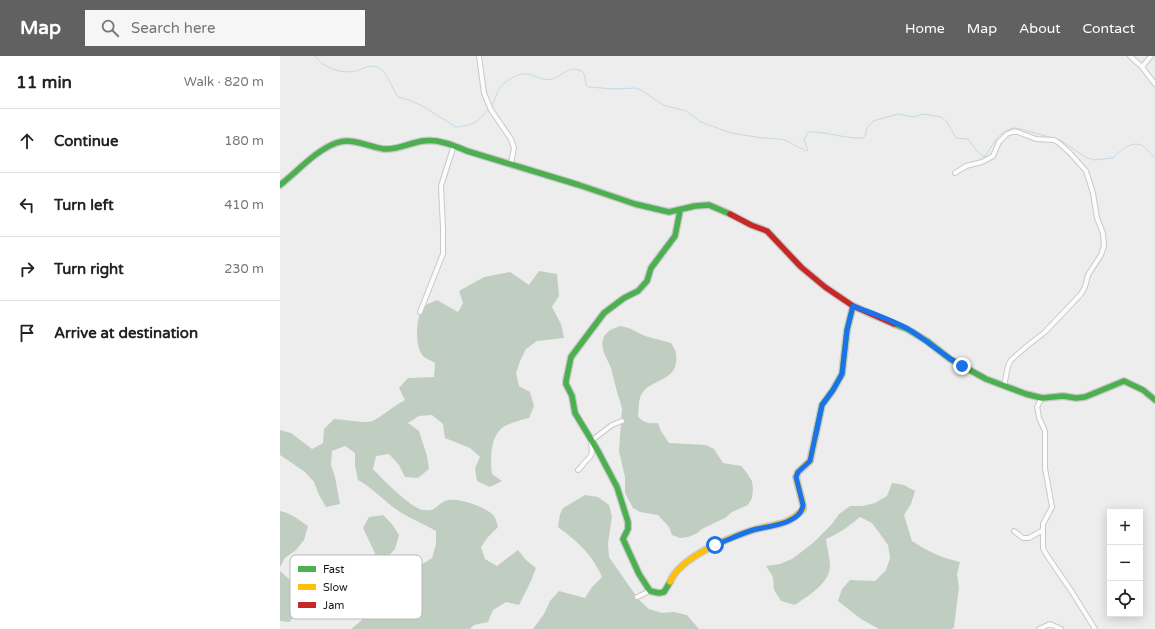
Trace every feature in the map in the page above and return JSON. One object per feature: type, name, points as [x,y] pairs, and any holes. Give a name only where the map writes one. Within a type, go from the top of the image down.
[{"type":"street","points":[[478,56],[484,93],[488,105],[511,139],[514,148],[511,163]]},
{"type":"street","points":[[1130,56],[1142,67],[1155,84]]},
{"type":"street","points":[[1142,67],[1151,56]]},
{"type":"street","points":[[955,172],[966,166],[982,162],[993,156],[999,142],[1007,134],[1015,131],[1036,139],[1054,140],[1070,153],[1086,171],[1093,193],[1097,218],[1103,233],[1104,246],[1101,255],[1088,275],[1083,291],[1045,332],[1011,360],[1008,366],[1004,386]]},
{"type":"street","points":[[280,185],[318,154],[342,141],[353,141],[368,146],[390,149],[431,140],[454,145],[467,151],[511,163],[635,204],[669,212],[680,211],[695,206],[708,205],[721,209],[751,225],[767,231],[801,267],[825,287],[853,306],[907,329],[927,341],[950,360],[986,379],[1026,394],[1042,398],[1063,396],[1076,398],[1085,397],[1124,382],[1143,390],[1155,400]]},
{"type":"street","points":[[420,312],[443,254],[441,186],[454,145]]},
{"type":"street","points":[[650,591],[623,540],[623,537],[628,529],[628,522],[617,487],[575,413],[572,396],[566,384],[571,357],[604,313],[642,287],[647,281],[651,268],[675,236],[680,211]]},
{"type":"street","points":[[637,597],[650,591],[659,593],[664,592],[669,586],[673,575],[703,550],[753,530],[787,522],[801,512],[803,505],[796,477],[798,472],[810,461],[822,405],[842,374],[847,330],[853,306]]},
{"type":"street","points":[[1042,398],[1037,407],[1039,418],[1045,431],[1045,468],[1052,507],[1044,522],[1043,548],[1094,629]]},
{"type":"street","points":[[591,440],[612,425],[622,421]]},
{"type":"street","points":[[578,470],[584,462],[589,460],[592,454],[591,440]]},
{"type":"street","points":[[1014,531],[1023,538],[1029,538],[1043,530]]},
{"type":"street","points":[[1039,629],[1050,624],[1061,629]]},
{"type":"green space","points":[[539,271],[557,274],[559,296],[552,307],[561,324],[564,338],[537,341],[526,349],[520,361],[516,373],[519,386],[530,392],[534,406],[529,418],[505,426],[496,435],[491,454],[492,474],[502,481],[490,487],[477,481],[475,468],[480,457],[470,448],[445,438],[443,424],[432,415],[419,416],[408,423],[419,431],[427,456],[429,469],[418,478],[405,477],[399,465],[389,454],[376,456],[373,469],[397,492],[412,504],[423,510],[431,510],[445,501],[456,500],[471,503],[485,509],[494,516],[498,527],[481,547],[485,559],[497,566],[518,550],[526,560],[536,568],[519,605],[506,602],[493,610],[488,622],[474,625],[470,629],[351,629],[362,619],[422,619],[422,564],[432,558],[436,544],[436,531],[400,512],[358,480],[355,466],[355,453],[345,446],[332,451],[331,465],[340,504],[326,507],[314,482],[305,472],[280,455],[280,430],[291,433],[312,449],[323,443],[324,429],[334,419],[368,422],[379,417],[405,400],[399,388],[408,378],[434,377],[435,363],[424,357],[421,353],[417,339],[419,316],[425,306],[437,300],[458,312],[463,303],[459,291],[484,277],[510,272],[529,285]]},
{"type":"green space","points":[[620,326],[629,328],[645,336],[671,343],[676,352],[676,363],[671,373],[647,388],[641,394],[638,416],[647,422],[658,423],[661,431],[669,443],[706,445],[714,449],[723,463],[741,466],[752,481],[752,498],[748,505],[732,512],[725,518],[688,537],[680,538],[672,535],[669,527],[658,515],[640,512],[633,508],[625,493],[625,477],[619,451],[622,408],[611,368],[604,353],[602,344],[604,336],[610,330]]},
{"type":"green space","points":[[892,483],[904,485],[915,491],[911,504],[904,515],[912,541],[935,554],[960,562],[957,574],[959,587],[954,627],[952,629],[879,629],[861,619],[838,601],[842,589],[850,580],[875,581],[886,570],[890,558],[888,545],[872,523],[860,517],[844,530],[826,539],[830,564],[827,577],[823,583],[795,605],[781,601],[774,590],[773,577],[766,566],[780,564],[792,559],[813,543],[832,524],[839,514],[850,506],[863,506],[875,503],[887,496]]},
{"type":"green space","points":[[585,495],[598,497],[609,505],[612,517],[608,543],[609,557],[639,600],[649,609],[662,613],[674,612],[687,615],[699,629],[533,629],[544,614],[550,601],[559,591],[585,598],[592,587],[602,577],[594,562],[584,549],[558,527],[560,514],[563,508]]},
{"type":"green space","points":[[280,511],[291,515],[308,526],[304,540],[296,550],[285,558],[280,567]]},
{"type":"green space","points":[[383,515],[392,524],[399,535],[395,549],[390,555],[374,555],[375,553],[363,528],[369,517]]},
{"type":"green space","points":[[280,571],[290,580],[290,619],[292,619],[289,622],[280,621]]},
{"type":"waterway","points":[[315,56],[323,64],[339,71],[351,72],[369,66],[374,66],[381,69],[387,76],[398,97],[412,101],[424,107],[456,127],[472,124],[489,108]]},
{"type":"waterway","points":[[491,106],[499,89],[505,82],[513,77],[527,74],[547,80],[556,78],[566,71],[574,69],[583,72],[588,87],[614,89],[635,88],[641,90],[663,105],[686,111],[701,122],[731,133],[785,140],[806,151],[808,150],[804,140],[808,132],[863,138],[867,128],[873,121],[898,114],[914,117],[923,114],[941,117],[947,122],[956,138],[968,139],[977,151],[984,157],[998,137],[1004,132],[1014,128],[1053,138]]},
{"type":"waterway","points":[[1056,139],[1060,140],[1087,158],[1094,160],[1113,158],[1118,152],[1133,144],[1145,147],[1155,158]]},
{"type":"traffic: fast","points":[[280,185],[321,151],[342,141],[354,142],[384,149],[423,141],[434,141],[579,185],[635,204],[669,212],[695,206],[709,205],[730,214]]},
{"type":"traffic: fast","points":[[670,582],[664,592],[659,593],[650,591],[639,574],[623,539],[628,529],[628,522],[617,487],[598,451],[575,413],[572,396],[566,381],[571,357],[604,313],[624,298],[638,291],[647,281],[651,268],[675,236],[680,211]]},
{"type":"traffic: fast","points":[[815,438],[822,405],[842,374],[847,330],[853,306]]},
{"type":"traffic: fast","points":[[894,324],[907,329],[927,341],[950,359],[986,379],[1026,394],[1042,398],[1063,396],[1076,398],[1085,397],[1124,381],[1143,390],[1155,400]]},
{"type":"traffic: slow","points":[[670,582],[675,573],[684,564],[718,543],[753,530],[786,522],[798,515],[803,509],[803,505],[796,477],[798,472],[810,461],[815,438]]},
{"type":"traffic: jam","points":[[730,214],[751,225],[767,231],[801,267],[825,287],[853,306],[894,324]]},
{"type":"route","points":[[715,545],[753,530],[787,522],[797,516],[802,509],[803,505],[796,483],[796,474],[810,462],[822,405],[842,374],[847,330],[853,306],[887,319],[907,329],[927,341],[950,360],[962,366]]}]
